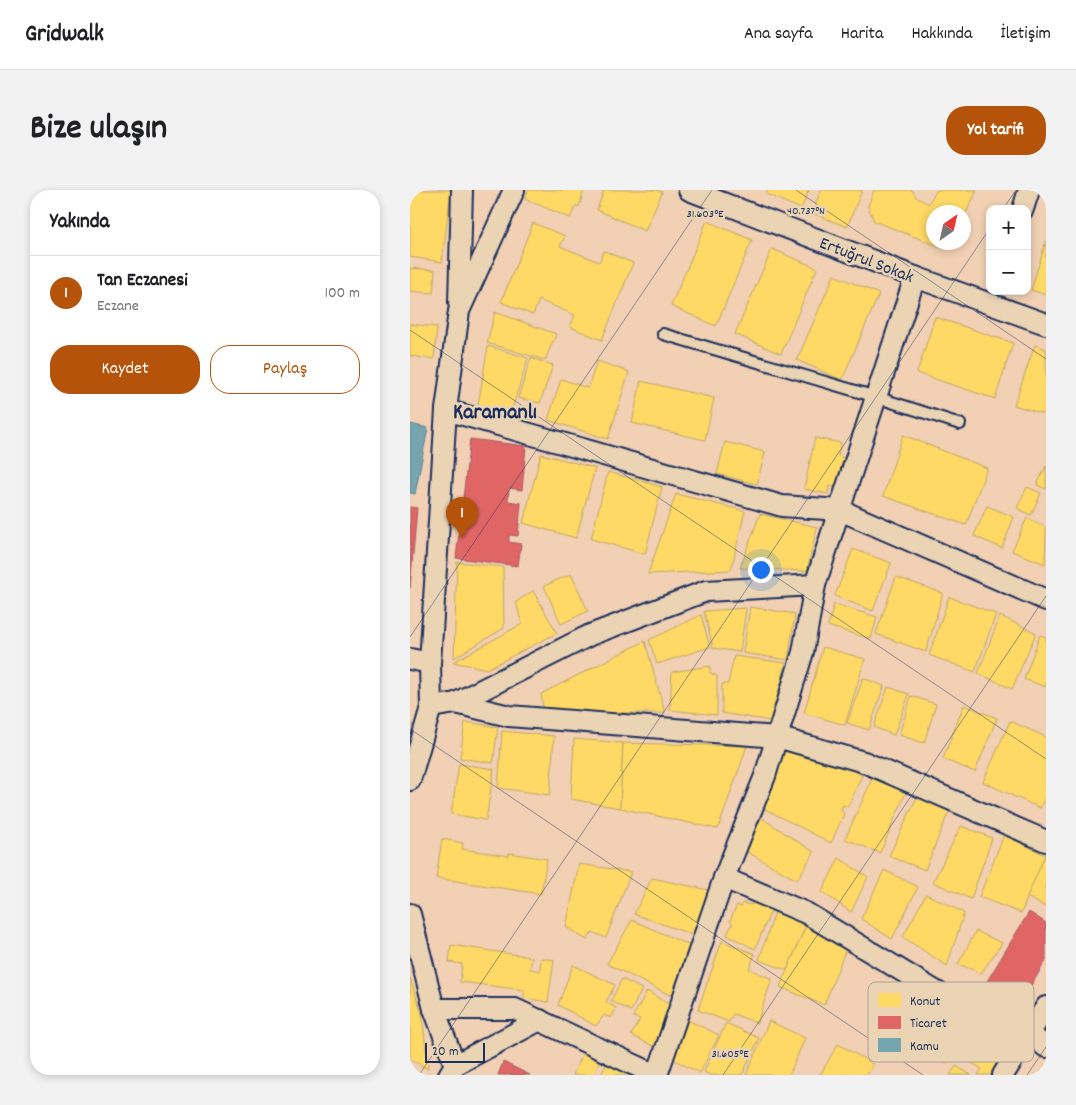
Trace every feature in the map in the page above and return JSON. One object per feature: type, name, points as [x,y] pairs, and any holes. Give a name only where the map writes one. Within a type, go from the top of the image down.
[{"type":"street","points":[[410,780],[431,707],[430,663],[446,410],[459,311],[462,190]]},
{"type":"street","points":[[459,311],[514,190]]},
{"type":"street","name":"Ertuğrul Sokak","points":[[689,190],[915,278],[998,299],[1046,324]]},
{"type":"street","points":[[1024,205],[1029,190]]},
{"type":"street","points":[[434,1009],[516,1009],[657,1075],[724,878],[765,776],[803,652],[815,585],[915,278]]},
{"type":"street","points":[[446,410],[782,506],[840,510],[1046,600]]},
{"type":"street","points":[[431,707],[456,703],[590,635],[706,591],[815,585]]},
{"type":"street","points":[[410,659],[430,663]]},
{"type":"street","points":[[456,703],[509,716],[777,737],[864,762],[1046,840]]},
{"type":"street","points":[[724,878],[806,913],[926,982]]},
{"type":"street","points":[[410,914],[434,1009],[452,1070],[540,1020]]},
{"type":"street","points":[[1034,1026],[1046,1007]]},
{"type":"street","points":[[1034,1042],[1046,1047]]},
{"type":"street","points":[[1003,1075],[1011,1062]]},
{"type":"lane","points":[[663,334],[960,424]]},
{"type":"building: Konut","points":[[410,190],[451,190],[442,262],[410,257]]},
{"type":"building: Konut","points":[[528,190],[584,190],[579,207],[576,205],[570,218],[525,199]]},
{"type":"building: Konut","points":[[604,190],[656,190],[662,192],[645,231],[597,210]]},
{"type":"building: Konut","points":[[768,190],[809,190],[801,209],[766,194]]},
{"type":"building: Konut","points":[[821,190],[862,190],[847,227],[812,213]]},
{"type":"building: Konut","points":[[874,190],[912,190],[916,197],[928,204],[937,190],[977,190],[970,205],[926,205],[926,241],[874,221],[868,206]]},
{"type":"building: Konut","points":[[707,221],[752,240],[716,326],[671,306]]},
{"type":"building: Konut","points":[[533,223],[565,236],[560,246],[599,262],[604,251],[633,263],[602,340],[570,327],[575,315],[539,300],[533,315],[501,302]]},
{"type":"building: Konut","points":[[1046,241],[1046,295],[1031,290]]},
{"type":"building: Konut","points":[[772,249],[817,268],[781,354],[735,334]]},
{"type":"building: Konut","points":[[410,268],[435,270],[433,293],[410,291]]},
{"type":"building: Konut","points":[[834,275],[879,294],[842,380],[797,360]]},
{"type":"building: Konut","points":[[495,312],[556,334],[545,360],[487,343]]},
{"type":"building: Konut","points":[[935,317],[1013,343],[995,399],[917,373]]},
{"type":"building: Konut","points":[[410,324],[437,327],[434,359],[410,356]]},
{"type":"building: Konut","points":[[1035,345],[1046,349],[1046,415],[1014,405]]},
{"type":"building: Konut","points":[[488,346],[528,358],[510,416],[478,405]]},
{"type":"building: Konut","points":[[531,358],[553,365],[540,403],[518,398]]},
{"type":"building: Konut","points":[[597,361],[629,372],[608,439],[548,420],[561,379],[588,388]]},
{"type":"building: Konut","points":[[641,381],[714,398],[705,440],[632,423]]},
{"type":"building: Konut","points":[[903,435],[987,468],[966,525],[883,496]]},
{"type":"building: Konut","points":[[815,438],[841,443],[838,456],[845,458],[839,488],[829,486],[828,494],[804,489]]},
{"type":"building: Konut","points":[[725,442],[765,452],[757,484],[717,474]]},
{"type":"building: Konut","points":[[541,454],[595,468],[576,538],[523,523]]},
{"type":"building: Konut","points":[[1046,466],[1046,489],[1037,485]]},
{"type":"building: Konut","points":[[608,472],[662,487],[645,554],[591,539]]},
{"type":"building: Konut","points":[[1027,487],[1041,493],[1031,515],[1017,508]]},
{"type":"building: Konut","points":[[676,494],[745,511],[731,570],[648,574]]},
{"type":"building: Konut","points":[[987,506],[1014,517],[1002,548],[974,536]]},
{"type":"building: Konut","points":[[760,514],[817,527],[807,571],[740,568]]},
{"type":"building: Konut","points":[[1027,518],[1046,528],[1045,564],[1012,551]]},
{"type":"building: Konut","points":[[853,549],[891,563],[873,611],[835,596]]},
{"type":"building: Konut","points":[[457,562],[503,567],[504,628],[454,658]]},
{"type":"building: Konut","points":[[571,574],[588,611],[561,624],[544,586]]},
{"type":"building: Konut","points":[[896,577],[943,593],[926,652],[876,634]]},
{"type":"building: Konut","points":[[533,591],[557,633],[487,669],[453,662],[522,624],[516,602]]},
{"type":"building: Konut","points":[[949,597],[996,614],[975,672],[929,655]]},
{"type":"building: Konut","points":[[834,604],[877,617],[871,639],[828,626]]},
{"type":"building: Konut","points":[[750,607],[795,614],[788,660],[743,653]]},
{"type":"building: Konut","points":[[746,608],[740,652],[713,648],[704,611]]},
{"type":"building: Konut","points":[[701,615],[710,647],[657,664],[649,640]]},
{"type":"building: Konut","points":[[1000,616],[1036,633],[1012,689],[978,673]]},
{"type":"building: Konut","points":[[1040,635],[1046,637],[1046,687],[1024,679]]},
{"type":"building: Konut","points":[[645,641],[665,713],[544,713],[541,694]]},
{"type":"building: Konut","points":[[823,647],[865,659],[845,725],[804,713]]},
{"type":"building: Konut","points":[[734,656],[786,663],[771,721],[722,713],[722,684],[728,684]]},
{"type":"building: Konut","points":[[710,666],[710,673],[717,676],[717,715],[670,710],[672,672]]},
{"type":"building: Konut","points":[[863,678],[884,686],[869,730],[847,723]]},
{"type":"building: Konut","points":[[888,687],[909,694],[894,735],[874,727]]},
{"type":"building: Konut","points":[[911,696],[936,704],[924,743],[899,735]]},
{"type":"building: Konut","points":[[964,705],[997,718],[975,772],[943,759]]},
{"type":"building: Konut","points":[[1010,721],[1046,737],[1046,795],[1040,808],[983,782]]},
{"type":"building: Konut","points":[[465,722],[498,727],[493,763],[460,758]]},
{"type":"building: Konut","points":[[502,731],[554,736],[550,795],[498,788]]},
{"type":"building: Konut","points":[[574,739],[623,743],[620,808],[571,799]]},
{"type":"building: Konut","points":[[623,743],[747,746],[718,829],[620,808]]},
{"type":"building: Konut","points":[[785,746],[835,760],[862,775],[848,807],[843,805],[841,810],[844,814],[831,843],[761,807]]},
{"type":"building: Konut","points":[[459,764],[494,769],[486,820],[451,814]]},
{"type":"building: Konut","points":[[874,775],[907,790],[880,853],[845,839]]},
{"type":"building: Konut","points":[[918,795],[949,811],[925,870],[889,856]]},
{"type":"building: Konut","points":[[760,817],[814,852],[797,880],[742,849]]},
{"type":"building: Konut","points":[[961,826],[992,838],[971,899],[933,882]]},
{"type":"building: Konut","points":[[1004,835],[1045,855],[1021,913],[979,897]]},
{"type":"building: Konut","points":[[442,839],[463,843],[462,849],[509,856],[509,853],[547,859],[541,894],[436,878]]},
{"type":"building: Konut","points":[[1046,853],[1046,907],[1027,897]]},
{"type":"building: Konut","points":[[839,858],[868,877],[851,912],[822,892]]},
{"type":"building: Konut","points":[[579,864],[631,872],[606,938],[592,932],[587,940],[566,927]]},
{"type":"building: Konut","points":[[884,870],[918,887],[892,939],[861,919]]},
{"type":"building: Konut","points":[[652,878],[713,891],[696,936],[634,914]]},
{"type":"building: Konut","points":[[926,894],[964,913],[947,966],[903,937]]},
{"type":"building: Konut","points":[[755,898],[773,906],[755,949],[727,935],[733,923],[730,921],[737,905],[741,907],[742,903],[751,905]]},
{"type":"building: Konut","points":[[775,912],[807,923],[787,970],[759,960]]},
{"type":"building: Konut","points":[[632,920],[691,946],[672,996],[607,964]]},
{"type":"building: Konut","points":[[807,923],[847,946],[824,1005],[780,987]]},
{"type":"building: Konut","points":[[976,931],[1002,943],[981,973],[958,964]]},
{"type":"building: Konut","points":[[722,941],[755,954],[749,969],[772,979],[757,1023],[733,1014],[729,1022],[698,1010]]},
{"type":"building: Konut","points":[[451,945],[532,957],[530,969],[540,971],[541,958],[554,960],[548,1002],[524,998],[524,990],[460,982],[462,964],[449,962]]},
{"type":"building: Konut","points":[[573,965],[615,985],[606,1002],[616,1008],[611,1018],[604,1015],[596,1026],[558,1005]]},
{"type":"building: Konut","points":[[410,978],[422,1014],[428,1069],[410,1059]]},
{"type":"building: Konut","points":[[622,979],[642,989],[631,1011],[611,1001]]},
{"type":"building: Konut","points":[[647,991],[673,1007],[657,1048],[631,1035],[640,1019],[633,1017]]},
{"type":"building: Konut","points":[[688,1020],[719,1035],[700,1073],[669,1057]]},
{"type":"building: Konut","points":[[769,1021],[805,1038],[789,1075],[746,1075]]},
{"type":"building: Konut","points":[[726,1023],[759,1038],[742,1075],[710,1075],[704,1072]]},
{"type":"building: Konut","points":[[838,1044],[873,1064],[867,1075],[820,1075]]},
{"type":"building: Konut","points":[[587,1045],[602,1053],[594,1075],[573,1075]]},
{"type":"building: Konut","points":[[608,1061],[634,1075],[601,1075]]},
{"type":"building: Konut","points":[[970,1062],[1007,1062],[999,1075],[978,1075],[982,1069]]},
{"type":"building: Konut","points":[[956,1066],[971,1075],[950,1075]]},
{"type":"building: Ticaret","points":[[470,439],[526,446],[522,490],[509,488],[508,501],[521,503],[518,536],[509,535],[509,542],[521,544],[518,566],[456,558]]},
{"type":"building: Ticaret","points":[[410,507],[417,508],[410,588]]},
{"type":"building: Ticaret","points":[[1029,912],[1046,923],[1046,960],[1033,982],[987,982]]},
{"type":"building: Ticaret","points":[[503,1062],[530,1075],[498,1075]]},
{"type":"building: Kamu","points":[[410,424],[428,428],[415,494],[410,493]]},
{"type":"place","name":"Tan Eczanesi","points":[[462,538]]},
{"type":"district","name":"Karamanlı","points":[[495,410]]}]
